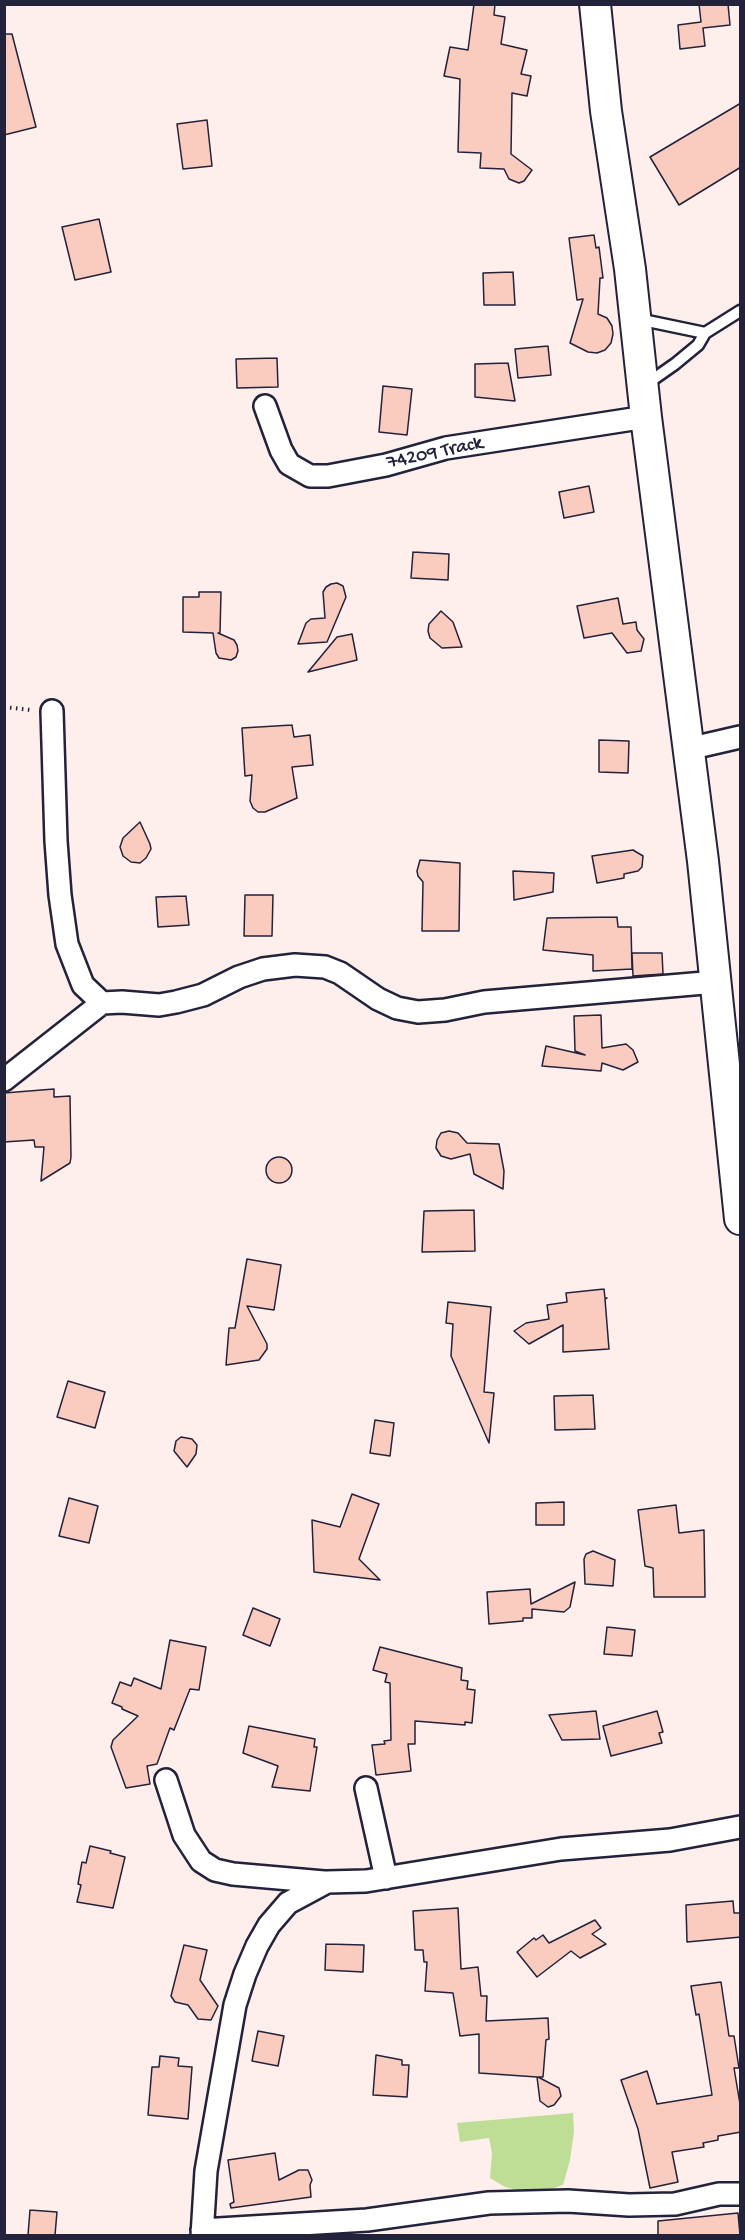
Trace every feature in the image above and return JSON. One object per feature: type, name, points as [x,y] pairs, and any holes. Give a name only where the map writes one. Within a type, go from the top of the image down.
[{"type":"street","points":[[595,4],[606,111],[630,269],[642,387],[703,861],[741,1219]]},
{"type":"street","name":"74209 Track","points":[[265,406],[281,450],[290,464],[310,476],[328,476],[386,465],[446,448],[646,417]]},
{"type":"street","points":[[52,711],[56,841],[67,944],[83,985],[102,1003]]},
{"type":"street","points":[[688,749],[741,737]]},
{"type":"street","points":[[4,1080],[102,1003],[159,1005],[203,995],[239,977],[263,969],[295,965],[325,967],[340,973],[378,999],[397,1008],[418,1012],[445,1010],[484,1002],[716,982]]},
{"type":"street","points":[[166,1780],[184,1835],[201,1861],[215,1870],[233,1874],[327,1882],[366,1881],[561,1849],[670,1840],[741,1827]]},
{"type":"street","points":[[366,1788],[386,1878]]},
{"type":"street","points":[[327,1882],[288,1903],[269,1925],[245,1974],[235,2006],[213,2121],[205,2182],[202,2233],[274,2224],[367,2220],[489,2203],[568,2201],[675,2205],[720,2194],[741,2194]]},
{"type":"lane","points":[[642,387],[698,345],[705,333],[741,311]]},
{"type":"lane","points":[[635,318],[705,333]]},
{"type":"green space","points":[[573,2113],[574,2132],[563,2185],[551,2189],[538,2192],[505,2187],[490,2178],[492,2153],[489,2138],[460,2142],[457,2123]]},
{"type":"building","points":[[474,4],[495,4],[494,15],[505,17],[501,44],[527,50],[521,74],[531,76],[527,96],[512,93],[511,154],[532,170],[524,181],[519,183],[509,179],[504,169],[480,168],[481,153],[458,152],[460,79],[444,76],[450,47],[468,50]]},
{"type":"building","points":[[699,4],[728,4],[730,25],[703,28],[705,46],[680,49],[678,25],[701,22]]},
{"type":"building","points":[[4,34],[12,34],[36,127],[4,135]]},
{"type":"building","points":[[741,103],[741,167],[679,205],[650,157]]},
{"type":"building","points":[[207,120],[212,166],[183,169],[177,124]]},
{"type":"building","points":[[99,219],[111,272],[75,280],[62,227]]},
{"type":"building","points":[[594,235],[596,248],[599,247],[603,278],[600,278],[598,314],[607,318],[612,326],[613,334],[611,343],[605,350],[597,353],[588,352],[570,343],[583,299],[577,300],[569,238]]},
{"type":"building","points":[[513,272],[515,305],[484,305],[483,273]]},
{"type":"building","points":[[548,346],[551,375],[518,378],[515,349]]},
{"type":"building","points":[[277,358],[278,387],[237,388],[236,359]]},
{"type":"building","points":[[508,363],[515,401],[475,397],[475,364]]},
{"type":"building","points":[[383,386],[412,389],[407,435],[379,432]]},
{"type":"building","points":[[589,486],[594,512],[564,518],[559,492]]},
{"type":"building","points":[[413,552],[449,554],[448,580],[411,578]]},
{"type":"building","points":[[337,583],[343,586],[346,597],[327,642],[298,644],[306,623],[311,619],[325,618],[323,592],[326,587]]},
{"type":"building","points":[[199,592],[221,592],[220,633],[218,633],[234,640],[237,645],[236,657],[231,660],[219,658],[213,633],[183,632],[183,597],[199,597]]},
{"type":"building","points":[[618,598],[623,624],[636,622],[637,630],[644,639],[641,651],[627,653],[612,633],[584,638],[577,606]]},
{"type":"building","points":[[441,611],[453,622],[462,647],[442,648],[430,638],[429,624]]},
{"type":"building","points":[[352,634],[357,660],[308,672],[337,637]]},
{"type":"building","points":[[292,725],[294,737],[310,735],[313,765],[292,767],[297,798],[265,812],[258,812],[250,801],[252,775],[245,776],[242,728]]},
{"type":"building","points":[[599,740],[629,741],[628,773],[599,772]]},
{"type":"building","points":[[140,822],[151,849],[140,863],[131,862],[123,856],[120,847],[123,838]]},
{"type":"building","points":[[633,850],[643,856],[642,867],[638,871],[624,874],[624,878],[597,883],[592,856]]},
{"type":"building","points":[[420,860],[460,863],[459,931],[422,931],[423,882],[417,871]]},
{"type":"building","points":[[513,871],[554,873],[553,892],[514,900]]},
{"type":"building","points":[[245,895],[273,895],[272,936],[244,936]]},
{"type":"building","points":[[186,896],[189,925],[158,927],[156,897]]},
{"type":"building","points":[[617,917],[618,927],[631,927],[632,969],[593,971],[593,955],[543,950],[547,918]]},
{"type":"building","points":[[632,953],[662,953],[663,974],[633,976]]},
{"type":"building","points":[[601,1015],[602,1048],[626,1044],[633,1050],[638,1062],[623,1070],[602,1063],[601,1071],[542,1066],[546,1046],[585,1055],[575,1051],[574,1016]]},
{"type":"building","points":[[54,1089],[54,1097],[70,1096],[71,1157],[70,1163],[41,1181],[44,1147],[35,1147],[34,1140],[4,1142],[4,1093]]},
{"type":"building","points":[[449,1131],[458,1133],[467,1143],[499,1144],[504,1171],[503,1189],[474,1174],[470,1154],[451,1159],[441,1156],[436,1148],[437,1140],[441,1133]]},
{"type":"building","points":[[279,1157],[288,1161],[292,1170],[288,1179],[279,1183],[270,1179],[266,1170],[270,1161]]},
{"type":"building","points":[[474,1210],[475,1251],[422,1252],[424,1211]]},
{"type":"building","points":[[247,1259],[281,1265],[274,1310],[247,1306],[267,1344],[267,1349],[259,1360],[226,1365],[229,1328],[235,1328]]},
{"type":"building","points":[[604,1289],[605,1298],[607,1298],[605,1299],[609,1349],[563,1352],[563,1325],[529,1344],[514,1331],[526,1323],[549,1319],[547,1305],[567,1302],[566,1293]]},
{"type":"building","points":[[448,1302],[491,1307],[484,1392],[494,1393],[489,1443],[451,1356],[453,1324],[446,1323]]},
{"type":"building","points":[[68,1381],[105,1392],[95,1428],[57,1417]]},
{"type":"building","points":[[593,1395],[595,1429],[555,1430],[554,1396]]},
{"type":"building","points":[[375,1420],[394,1423],[390,1456],[370,1453]]},
{"type":"building","points":[[181,1437],[192,1439],[197,1445],[196,1454],[187,1467],[174,1451],[176,1441]]},
{"type":"building","points":[[352,1494],[379,1504],[359,1559],[380,1580],[314,1572],[312,1520],[340,1527]]},
{"type":"building","points":[[69,1498],[98,1506],[89,1543],[59,1536]]},
{"type":"building","points":[[564,1502],[564,1525],[536,1525],[536,1503]]},
{"type":"building","points":[[676,1505],[679,1533],[704,1530],[705,1597],[654,1597],[653,1568],[645,1566],[638,1510]]},
{"type":"building","points":[[593,1551],[615,1560],[613,1586],[585,1584],[584,1559],[586,1554]]},
{"type":"building","points":[[575,1582],[570,1607],[564,1612],[532,1609],[532,1618],[489,1624],[487,1592],[530,1589],[531,1604]]},
{"type":"building","points":[[253,1608],[280,1619],[270,1646],[243,1635]]},
{"type":"building","points":[[607,1627],[635,1630],[632,1656],[604,1654]]},
{"type":"building","points":[[170,1640],[206,1647],[199,1690],[190,1689],[174,1730],[170,1728],[157,1764],[147,1766],[150,1784],[126,1788],[111,1747],[113,1740],[138,1716],[112,1703],[120,1682],[131,1686],[134,1678],[161,1689]]},
{"type":"building","points":[[380,1647],[462,1668],[461,1680],[468,1681],[467,1689],[475,1690],[472,1723],[465,1722],[465,1725],[415,1721],[415,1744],[408,1744],[411,1771],[376,1775],[372,1745],[385,1744],[384,1741],[391,1740],[390,1683],[385,1682],[387,1674],[373,1670]]},
{"type":"building","points":[[596,1711],[600,1739],[562,1740],[549,1715]]},
{"type":"building","points":[[657,1711],[663,1732],[659,1733],[662,1743],[611,1756],[603,1726]]},
{"type":"building","points":[[249,1726],[315,1739],[314,1747],[317,1747],[310,1791],[272,1787],[278,1766],[243,1753]]},
{"type":"building","points":[[90,1846],[125,1857],[113,1908],[77,1902],[81,1885],[78,1884],[82,1862],[86,1863]]},
{"type":"building","points":[[733,1901],[734,1913],[741,1913],[741,1937],[687,1942],[686,1905]]},
{"type":"building","points":[[458,1908],[461,1969],[478,1967],[481,1996],[487,1996],[486,2021],[548,2018],[549,2039],[546,2040],[543,2077],[538,2077],[559,2088],[561,2096],[554,2105],[548,2107],[540,2101],[537,2077],[479,2073],[479,2034],[460,2036],[453,1993],[425,1991],[427,1962],[424,1962],[423,1950],[415,1950],[413,1911]]},
{"type":"building","points":[[595,1920],[601,1928],[592,1934],[606,1944],[580,1958],[571,1951],[537,1977],[517,1952],[534,1938],[536,1940],[543,1935],[549,1943]]},
{"type":"building","points":[[326,1944],[364,1945],[363,1972],[325,1970]]},
{"type":"building","points":[[184,1945],[207,1950],[200,1980],[218,2006],[211,2020],[198,2019],[188,2005],[175,2002],[171,1996]]},
{"type":"building","points":[[721,1982],[729,2036],[734,2036],[739,2068],[734,2068],[741,2110],[741,2132],[718,2136],[718,2140],[703,2143],[704,2147],[672,2152],[678,2182],[650,2188],[638,2129],[621,2080],[647,2071],[657,2104],[712,2095],[699,2014],[696,2015],[691,1986]]},
{"type":"building","points":[[258,2031],[284,2036],[278,2066],[252,2061]]},
{"type":"building","points":[[376,2055],[402,2060],[402,2065],[409,2065],[407,2097],[373,2095]]},
{"type":"building","points":[[160,2056],[179,2058],[178,2066],[192,2067],[188,2119],[148,2115],[152,2067],[159,2067]]},
{"type":"building","points":[[275,2153],[279,2180],[299,2170],[308,2170],[312,2180],[311,2197],[231,2208],[230,2204],[234,2202],[228,2160]]},
{"type":"building","points":[[30,2210],[57,2212],[55,2235],[28,2235]]},
{"type":"building","points":[[738,2213],[740,2235],[658,2235],[658,2221]]}]
